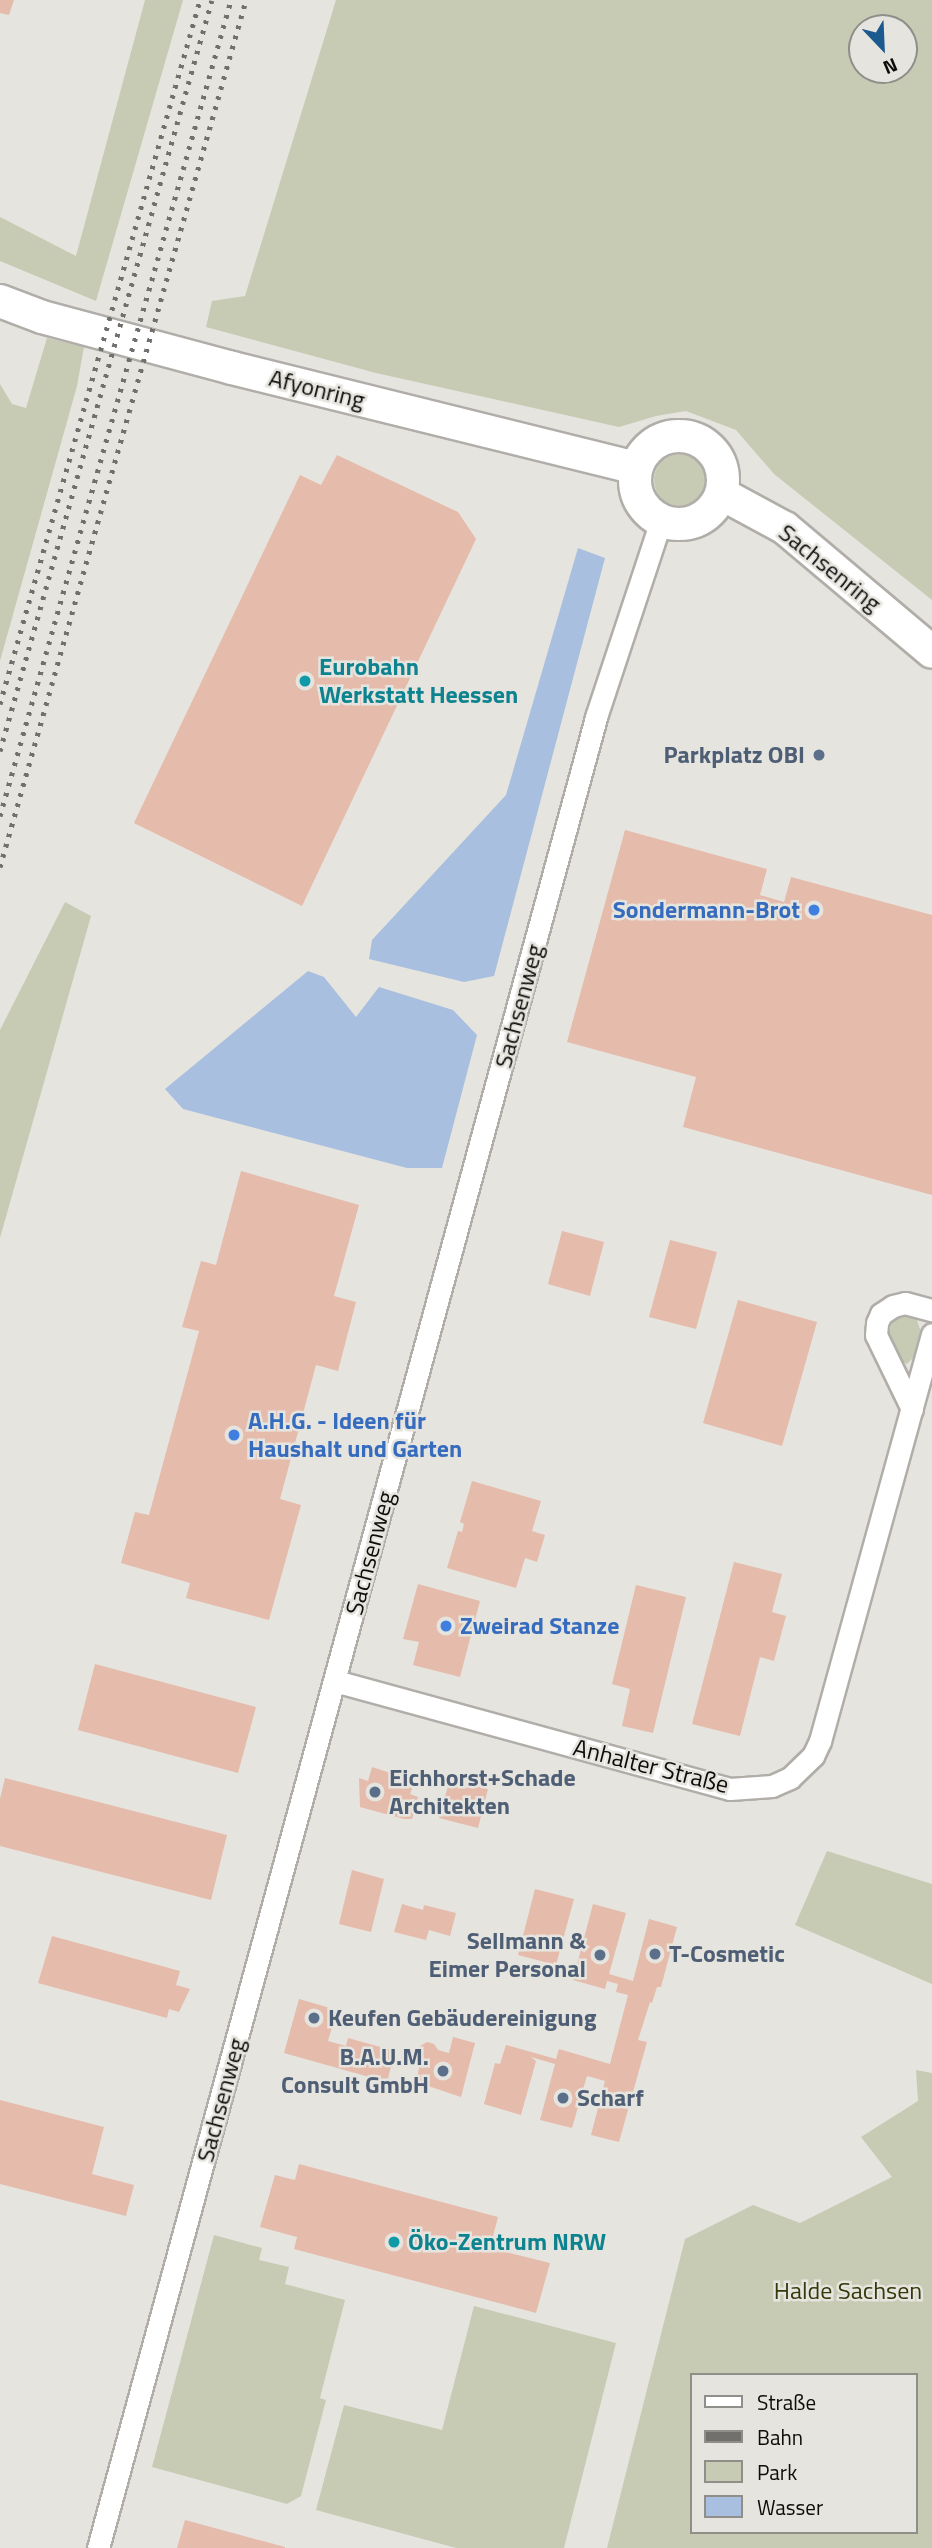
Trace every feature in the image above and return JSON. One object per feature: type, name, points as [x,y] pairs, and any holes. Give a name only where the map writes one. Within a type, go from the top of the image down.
[{"type":"street","name":"Afyonring","points":[[0,301],[42,317],[232,368],[636,468]]},
{"type":"street","points":[[668,436],[692,437],[703,442],[719,459],[724,482],[722,494],[708,514],[698,520],[673,524],[661,520],[645,508],[639,499],[636,468],[648,448],[658,441],[668,436]]},
{"type":"street","name":"Sachsenring","points":[[722,494],[785,528],[932,652]]},
{"type":"street","name":"Sachsenweg","points":[[98,2548],[596,717],[661,520]]},
{"type":"street","points":[[912,1409],[876,1335],[877,1323],[881,1314],[893,1306],[905,1303],[932,1310]]},
{"type":"street","name":"Anhalter Straße","points":[[335,1681],[730,1789],[772,1786],[790,1778],[813,1756],[820,1741],[932,1334]]},
{"type":"green space","points":[[145,0],[183,0],[96,301],[0,261],[0,217],[76,256]]},
{"type":"green space","points":[[336,0],[932,0],[932,600],[774,474],[736,430],[686,411],[656,416],[619,427],[376,373],[206,327],[212,301],[245,296]]},
{"type":"green space","points":[[47,338],[84,347],[77,386],[0,661],[0,384],[12,404],[26,408]]},
{"type":"green space","points":[[680,454],[690,456],[698,462],[704,470],[704,490],[698,498],[690,504],[680,506],[670,504],[662,498],[656,490],[654,480],[656,470],[662,462],[670,456]]},
{"type":"green space","points":[[65,902],[91,916],[0,1238],[0,1030]]},
{"type":"green space","points":[[905,1315],[917,1320],[921,1332],[914,1357],[907,1364],[899,1360],[889,1333],[893,1320]]},
{"type":"green space","points":[[827,1851],[932,1884],[932,1984],[795,1925]]},
{"type":"green space","name":"Halde Sachsen","points":[[916,2070],[932,2073],[932,2548],[607,2548],[685,2239],[753,2205],[800,2223],[892,2177],[861,2137],[918,2101]]},
{"type":"green space","points":[[214,2235],[262,2248],[259,2260],[289,2267],[285,2284],[345,2300],[320,2398],[326,2400],[301,2496],[287,2504],[152,2467]]},
{"type":"green space","points":[[474,2306],[616,2343],[564,2548],[456,2548],[316,2510],[344,2405],[442,2430]]},
{"type":"water","points":[[578,548],[605,558],[494,976],[464,982],[369,959],[372,940],[506,795]]},
{"type":"water","points":[[308,971],[324,977],[356,1017],[379,987],[453,1010],[477,1035],[442,1168],[407,1168],[183,1109],[165,1089]]},
{"type":"building","points":[[0,0],[14,0],[9,15],[0,13]]},
{"type":"building","name":"Eurobahn Werkstatt Heessen","points":[[337,455],[458,512],[476,539],[302,906],[134,823],[300,475],[321,485]]},
{"type":"building","points":[[625,830],[767,869],[760,895],[784,902],[791,877],[932,915],[932,1195],[683,1127],[696,1077],[567,1042]]},
{"type":"building","name":"A.H.G. - Ideen für Haushalt und Garten","points":[[241,1171],[359,1205],[334,1296],[356,1302],[338,1371],[316,1365],[280,1499],[301,1505],[269,1620],[186,1598],[190,1583],[121,1563],[135,1512],[149,1515],[199,1331],[182,1327],[201,1261],[216,1265]]},
{"type":"building","points":[[562,1231],[604,1242],[590,1296],[548,1284]]},
{"type":"building","points":[[670,1240],[717,1252],[696,1329],[649,1317]]},
{"type":"building","points":[[738,1300],[817,1322],[782,1446],[703,1423]]},
{"type":"building","points":[[472,1481],[541,1501],[532,1531],[545,1535],[537,1562],[525,1558],[516,1588],[447,1568],[458,1531],[462,1532],[464,1524],[460,1522]]},
{"type":"building","points":[[734,1562],[782,1574],[772,1612],[786,1616],[774,1661],[760,1657],[740,1736],[692,1724]]},
{"type":"building","points":[[418,1584],[480,1601],[460,1677],[413,1665],[419,1642],[403,1639]]},
{"type":"building","points":[[636,1585],[686,1597],[653,1733],[622,1726],[630,1689],[612,1684]]},
{"type":"building","points":[[95,1664],[256,1707],[238,1773],[78,1730]]},
{"type":"building","points":[[372,1767],[415,1781],[410,1794],[418,1797],[412,1819],[360,1807],[359,1778],[368,1781]]},
{"type":"building","points":[[5,1778],[227,1835],[211,1900],[0,1846],[0,1799]]},
{"type":"building","points":[[450,1779],[488,1789],[478,1828],[439,1818]]},
{"type":"building","points":[[352,1870],[384,1879],[371,1932],[339,1924]]},
{"type":"building","points":[[535,1889],[574,1899],[556,1965],[518,1955]]},
{"type":"building","points":[[402,1904],[423,1910],[424,1905],[456,1913],[450,1936],[429,1930],[426,1940],[394,1932]]},
{"type":"building","points":[[593,1904],[626,1913],[609,1974],[633,1981],[649,1919],[677,1927],[661,1987],[657,1987],[652,2003],[650,2002],[638,2040],[647,2042],[619,2142],[591,2135],[605,2081],[587,2076],[572,2128],[540,2120],[555,2064],[531,2057],[536,2061],[521,2115],[484,2104],[495,2063],[500,2064],[506,2045],[556,2059],[559,2049],[610,2064],[628,1995],[616,1992],[618,1984],[607,1981],[605,1989],[573,1980]]},
{"type":"building","points":[[52,1936],[180,1971],[176,1985],[190,1989],[179,2012],[169,2009],[167,2018],[38,1983]]},
{"type":"building","points":[[299,1999],[337,2010],[328,2041],[346,2046],[348,2038],[395,2051],[387,2082],[284,2053]]},
{"type":"building","name":"B.A.U.M. Consult GmbH","points":[[453,2037],[475,2043],[461,2097],[416,2082],[421,2059],[418,2053],[420,2046],[427,2042],[434,2044],[438,2050],[449,2053]]},
{"type":"building","points":[[0,2100],[104,2127],[92,2174],[134,2185],[126,2216],[0,2184]]},
{"type":"building","name":"Öko-Zentrum NRW","points":[[299,2164],[498,2217],[490,2248],[550,2263],[536,2313],[294,2249],[297,2237],[260,2227],[275,2175],[295,2180]]},
{"type":"building","points":[[185,2520],[285,2547],[285,2548],[177,2548]]},
{"type":"railway","points":[[0,704],[200,0]]},
{"type":"railway","points":[[0,751],[212,0]]},
{"type":"railway","points":[[0,816],[231,0]]},
{"type":"railway","points":[[0,867],[246,0]]},
{"type":"place","name":"Eurobahn Werkstatt Heessen","points":[[305,681]]},
{"type":"place","name":"Parkplatz OBI","points":[[819,755]]},
{"type":"place","name":"Sondermann-Brot","points":[[814,910]]},
{"type":"place","name":"A.H.G. - Ideen für Haushalt und Garten","points":[[234,1435]]},
{"type":"place","name":"Zweirad Stanze","points":[[446,1626]]},
{"type":"place","name":"Eichhorst+Schade Architekten","points":[[375,1792]]},
{"type":"place","name":"T-Cosmetic","points":[[655,1954]]},
{"type":"place","name":"Sellmann & Eimer Personal","points":[[600,1955]]},
{"type":"place","name":"Keufen Gebäudereinigung","points":[[314,2018]]},
{"type":"place","name":"B.A.U.M. Consult GmbH","points":[[443,2071]]},
{"type":"place","name":"Scharf","points":[[563,2098]]},
{"type":"place","name":"Öko-Zentrum NRW","points":[[394,2242]]}]
